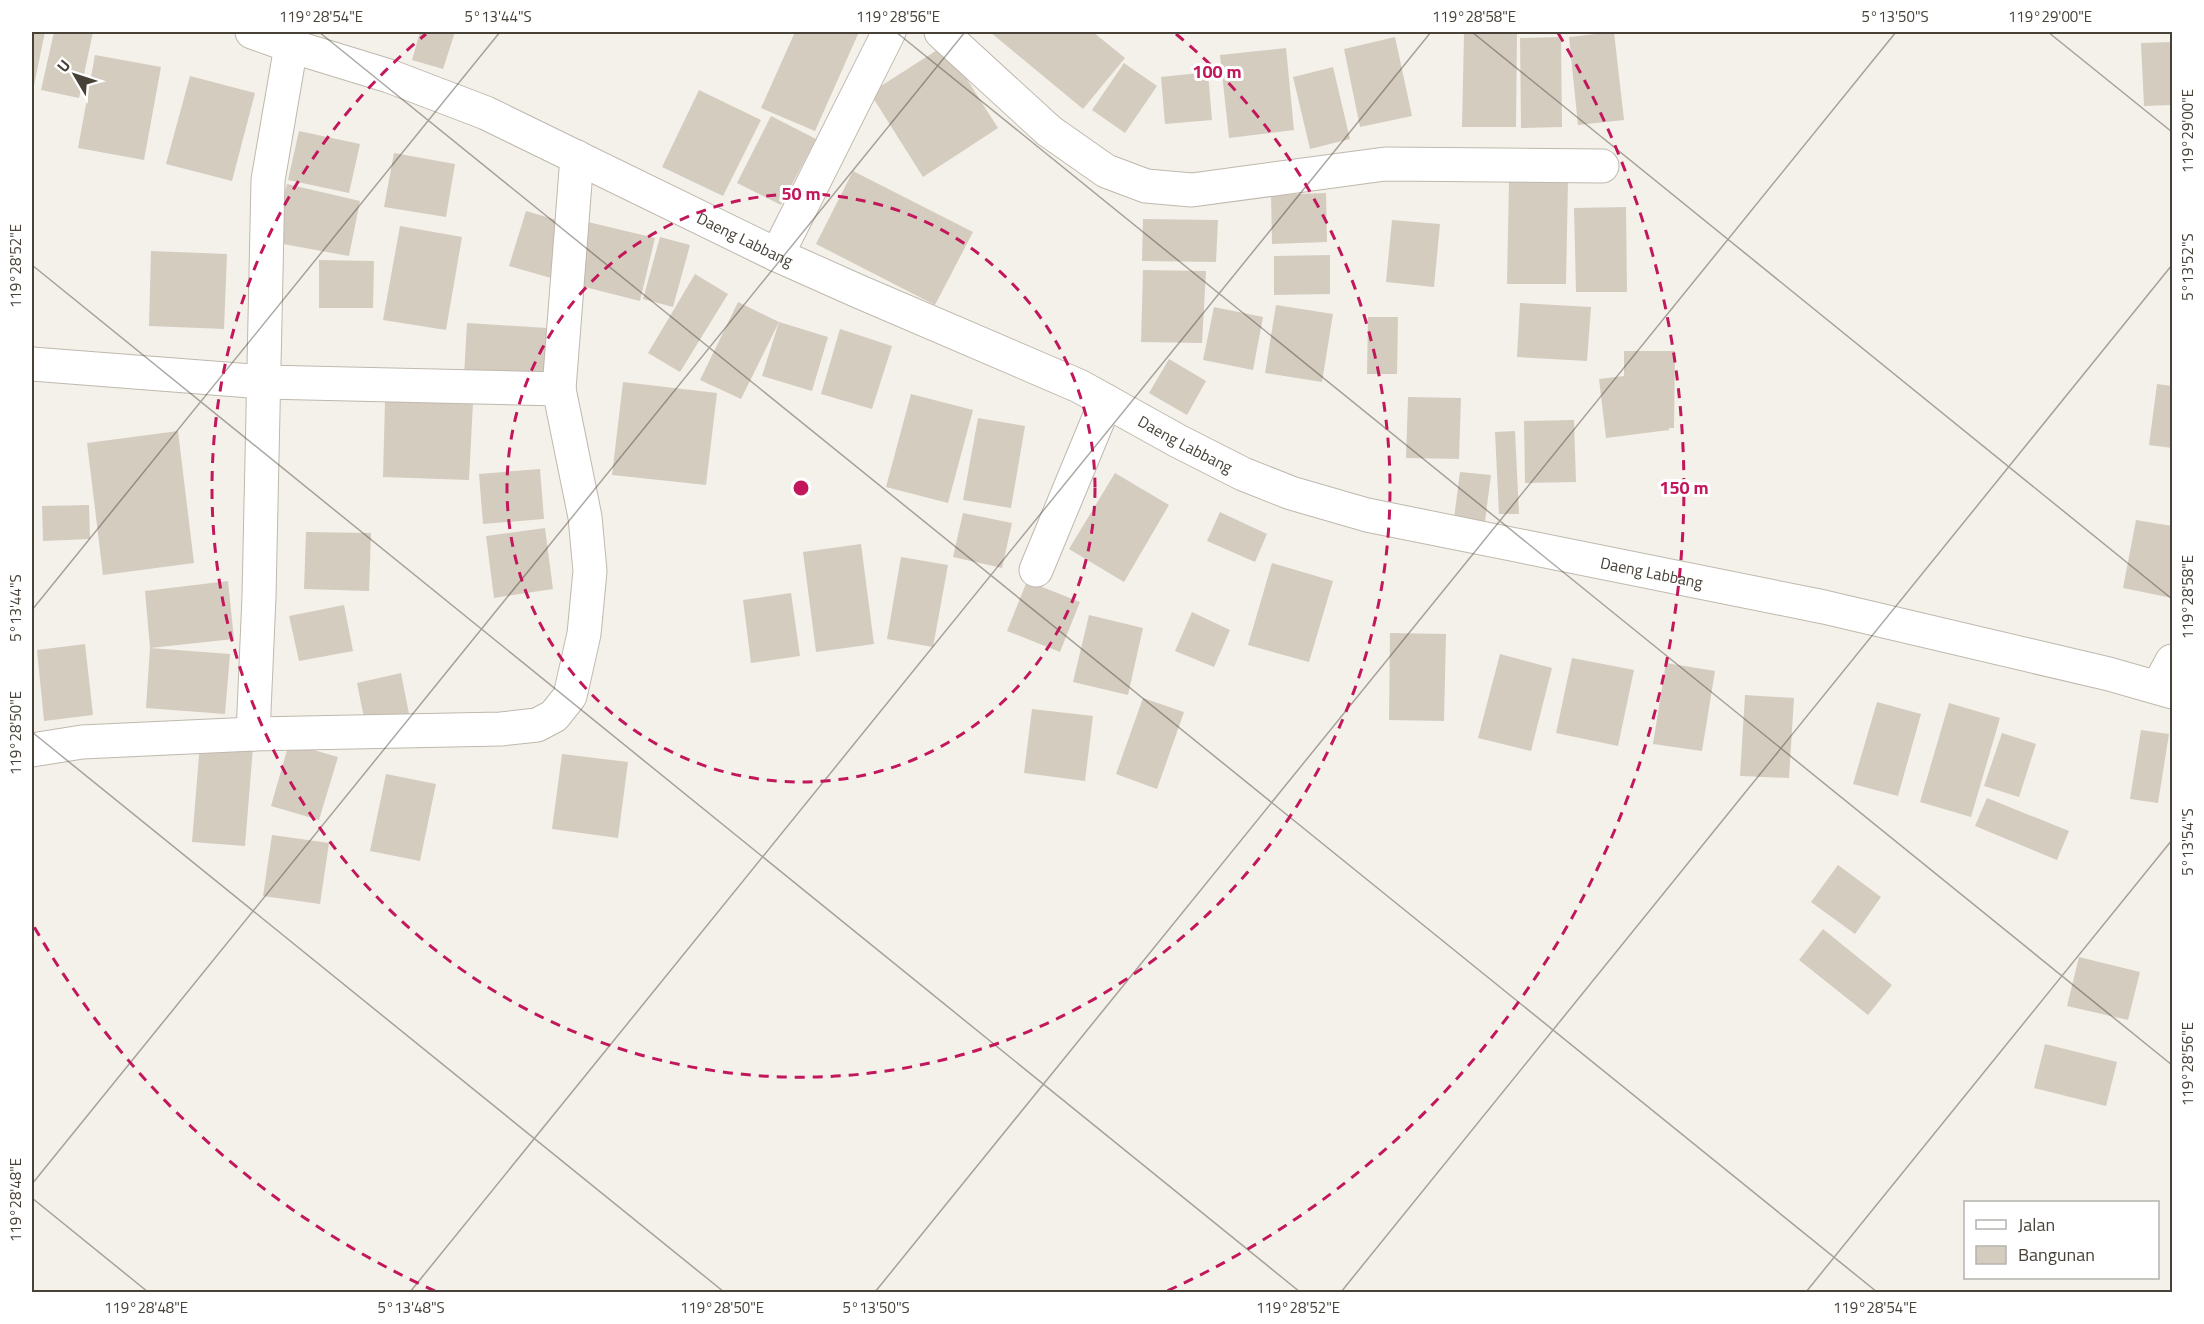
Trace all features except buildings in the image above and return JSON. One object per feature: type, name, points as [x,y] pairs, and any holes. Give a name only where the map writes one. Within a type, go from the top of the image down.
[{"type":"street","name":"Daeng Labbang","points":[[252,32],[389,76],[486,113],[777,255],[1079,386],[1243,474],[1291,493],[1367,515],[1824,607],[2168,680]]},
{"type":"street","points":[[777,255],[889,32]]},
{"type":"street","points":[[941,32],[1049,131],[1106,171],[1146,186],[1192,190],[1385,164],[1602,166]]},
{"type":"street","points":[[253,734],[259,597],[268,180],[291,46]]},
{"type":"street","points":[[32,750],[82,742],[253,734],[501,729],[537,725],[554,716],[570,696],[573,685],[584,634],[590,571],[585,517],[559,389],[577,157]]},
{"type":"street","points":[[32,364],[264,382],[559,389]]},
{"type":"street","points":[[1036,570],[1106,401]]}]
